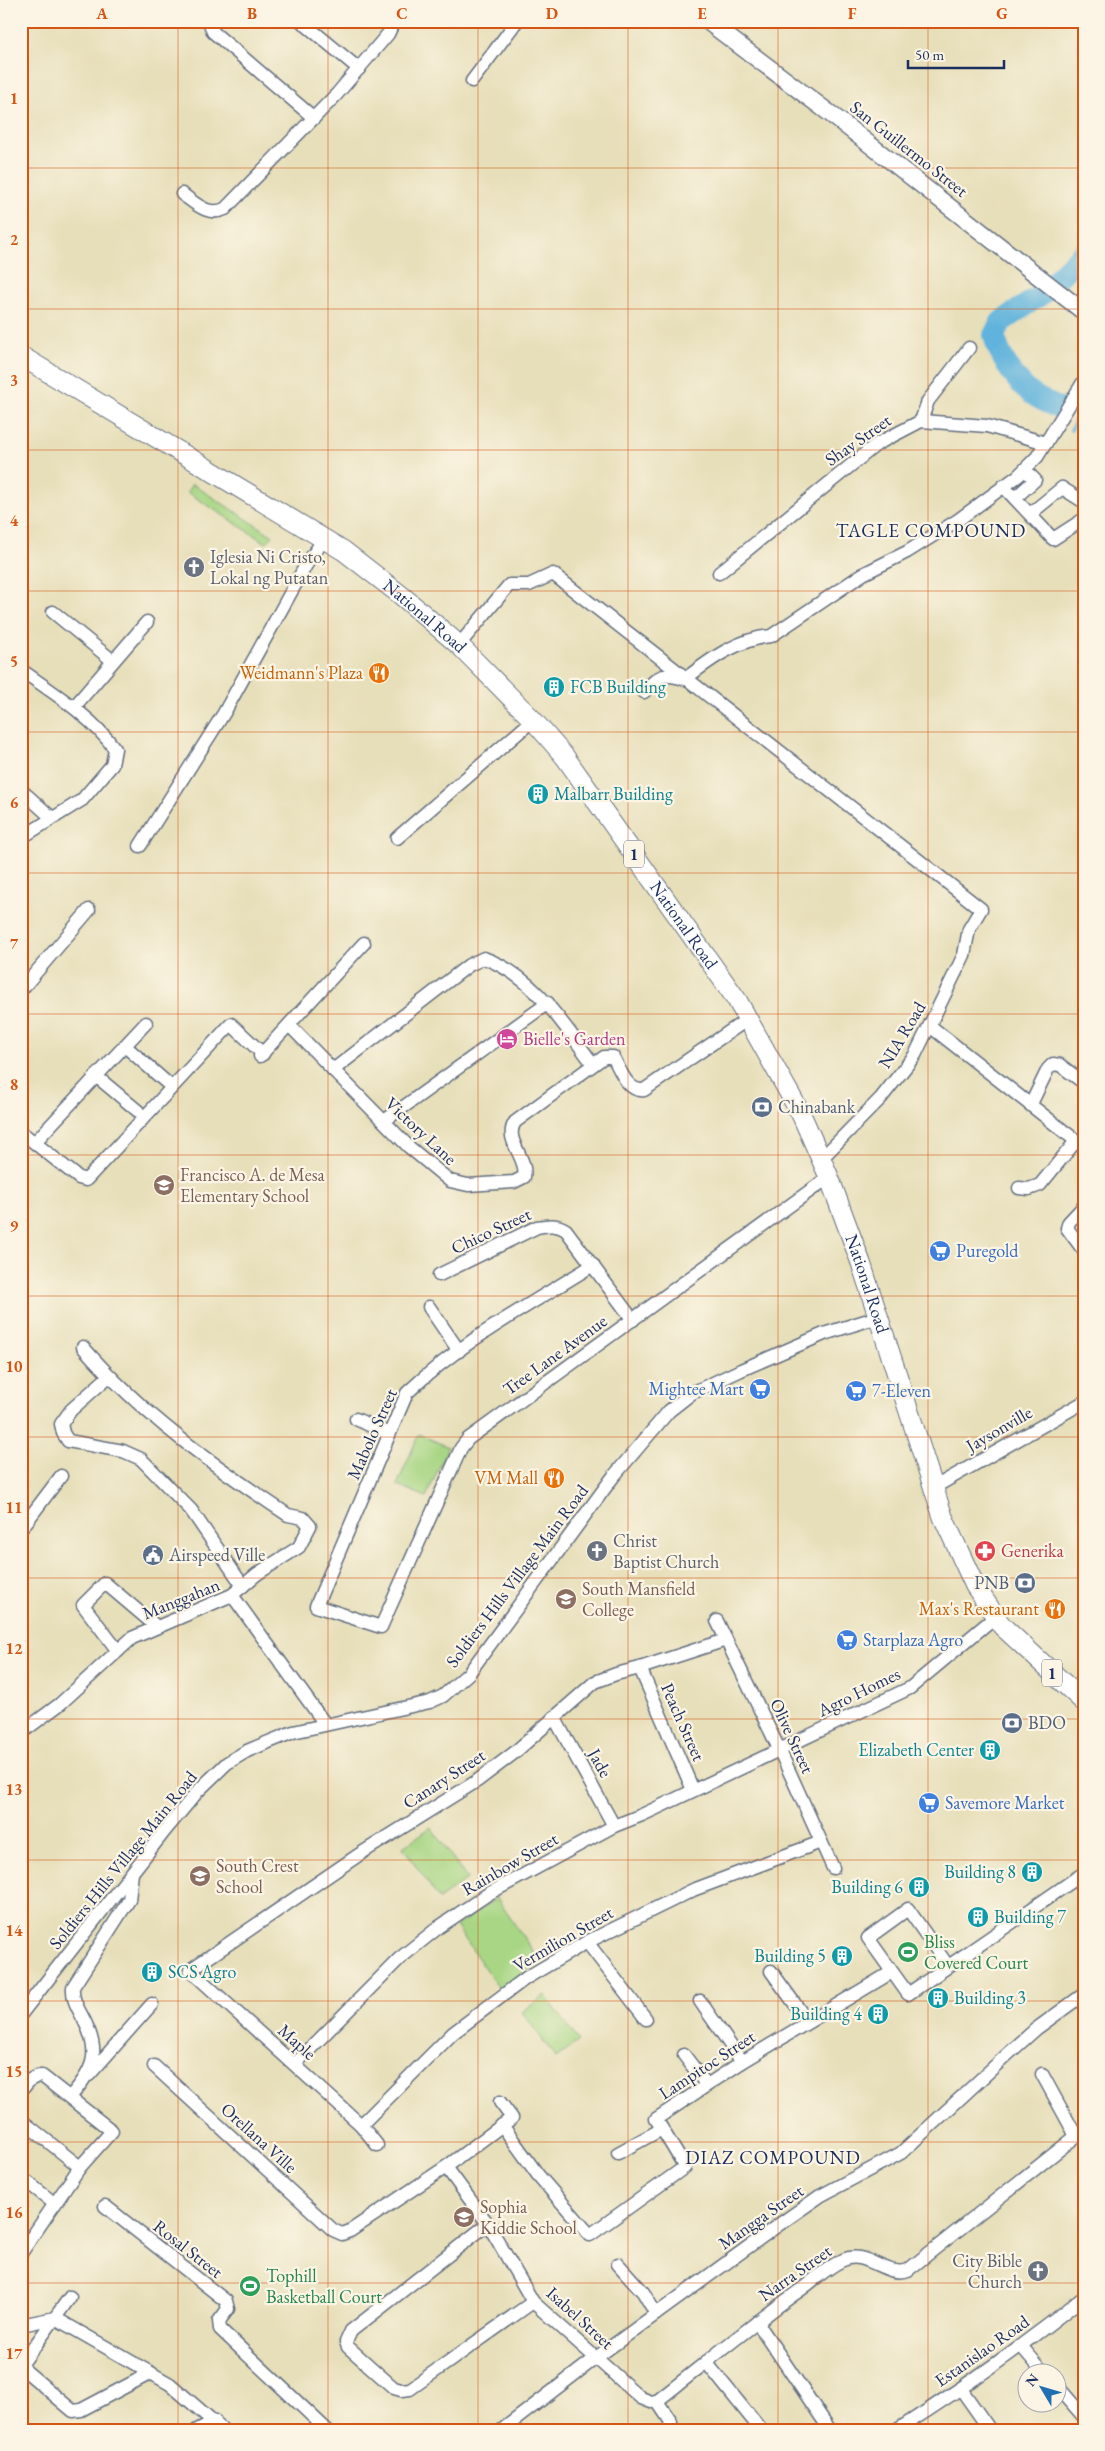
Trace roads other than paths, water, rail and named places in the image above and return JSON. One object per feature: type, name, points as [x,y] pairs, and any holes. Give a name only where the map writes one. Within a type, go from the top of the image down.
[{"type":"highway","name":"National Road","points":[[21,356],[344,551],[388,585],[459,645],[533,720],[583,781],[702,949],[748,1019],[801,1114],[829,1177],[878,1318],[943,1518],[972,1580],[995,1617],[1084,1702]]},
{"type":"main road","name":"San Guillermo Street","points":[[718,25],[1038,278],[1084,312]]},
{"type":"street","points":[[301,21],[359,69]]},
{"type":"street","points":[[182,194],[207,211],[218,212],[225,208],[314,118],[359,69],[388,34],[394,21]]},
{"type":"street","points":[[472,81],[517,21]]},
{"type":"street","points":[[209,22],[213,32],[314,118]]},
{"type":"street","points":[[969,348],[928,401],[921,420],[986,426],[1046,443]]},
{"type":"street","points":[[685,679],[733,646],[755,638],[772,636],[863,574],[907,552],[951,525],[1025,470],[1037,457],[1084,381]]},
{"type":"street","name":"Shay Street","points":[[719,573],[877,444],[921,420]]},
{"type":"street","points":[[1015,498],[1035,480],[1025,470]]},
{"type":"street","points":[[1003,486],[1053,539],[1084,518]]},
{"type":"street","points":[[1030,514],[1062,488],[1084,502]]},
{"type":"street","points":[[140,846],[224,713],[306,565],[324,539]]},
{"type":"street","points":[[459,645],[509,586],[530,585],[553,574],[685,679]]},
{"type":"street","points":[[53,612],[113,661]]},
{"type":"street","points":[[74,707],[147,622]]},
{"type":"street","points":[[21,670],[74,707],[103,732],[115,749],[112,765],[82,800],[51,817],[21,838]]},
{"type":"street","points":[[644,692],[659,677],[664,675],[675,675],[685,679]]},
{"type":"street","name":"NIA Road","points":[[685,679],[981,909],[969,929],[964,955],[915,1055],[898,1079],[821,1159]]},
{"type":"street","points":[[397,838],[533,720]]},
{"type":"street","points":[[21,790],[51,817]]},
{"type":"street","points":[[21,990],[89,910]]},
{"type":"street","points":[[21,1132],[79,1178],[86,1180],[231,1024],[262,1055],[364,943]]},
{"type":"street","points":[[333,1070],[476,960],[484,958],[499,965],[532,987],[548,1003],[593,1064],[604,1056],[610,1055],[630,1086],[638,1091],[644,1090],[748,1019]]},
{"type":"street","points":[[384,1121],[548,1003]]},
{"type":"street","points":[[35,1142],[146,1023]]},
{"type":"street","name":"Victory Lane","points":[[289,1025],[409,1147],[450,1181],[468,1185],[514,1182],[524,1177],[525,1165],[511,1137],[512,1127],[515,1122],[593,1064]]},
{"type":"street","points":[[930,1026],[1080,1144],[1040,1185],[1029,1189],[1019,1188]]},
{"type":"street","points":[[125,1046],[167,1083]]},
{"type":"street","points":[[1031,1104],[1048,1068],[1054,1064],[1060,1065],[1084,1083]]},
{"type":"street","points":[[96,1076],[138,1111]]},
{"type":"street","name":"Tree Lane Avenue","points":[[381,1627],[461,1448],[468,1439],[829,1177]]},
{"type":"street","points":[[1084,1206],[1069,1222],[1067,1228],[1084,1251]]},
{"type":"street","name":"Chico Street","points":[[439,1275],[546,1225],[560,1226],[566,1230],[633,1320]]},
{"type":"street","name":"Mabolo Street","points":[[381,1627],[316,1606],[407,1393],[425,1375],[459,1351],[593,1265]]},
{"type":"street","points":[[429,1308],[459,1351]]},
{"type":"street","name":"Soldiers Hills Village Main Road","points":[[21,2014],[198,1791],[227,1763],[267,1741],[325,1724],[430,1702],[457,1685],[483,1656],[641,1441],[669,1410],[692,1393],[824,1334],[878,1318]]},
{"type":"street","points":[[83,1347],[108,1377],[187,1446],[288,1515],[303,1518],[308,1522],[310,1526],[299,1547],[232,1596]]},
{"type":"street","points":[[108,1377],[71,1410],[61,1424],[68,1441],[123,1451],[141,1459],[191,1510],[244,1586]]},
{"type":"street","name":"Jaysonville","points":[[933,1488],[1084,1402]]},
{"type":"street","points":[[356,1419],[389,1434]]},
{"type":"street","points":[[21,1529],[62,1476]]},
{"type":"street","points":[[118,1651],[83,1605],[105,1583],[157,1627]]},
{"type":"street","name":"Manggahan","points":[[21,1733],[60,1704],[132,1638],[232,1596],[325,1724]]},
{"type":"street","name":"Agro Homes","points":[[780,1749],[910,1688],[995,1617]]},
{"type":"street","name":"Olive Street","points":[[717,1621],[780,1749],[832,1868]]},
{"type":"street","name":"Canary Street","points":[[190,1970],[360,1854],[477,1780],[514,1753],[595,1682],[726,1640]]},
{"type":"street","name":"Peach Street","points":[[640,1668],[694,1790]]},
{"type":"street","name":"Jade","points":[[554,1717],[614,1826]]},
{"type":"street","name":"Rainbow Street","points":[[295,2064],[399,1959],[439,1927],[488,1894],[614,1826],[780,1749]]},
{"type":"street","name":"Vermilion Street","points":[[361,2125],[453,2033],[526,1978],[587,1942],[693,1890],[821,1842]]},
{"type":"street","points":[[88,2077],[93,2055],[92,2037],[72,1999],[73,1987],[129,1900],[132,1873]]},
{"type":"street","points":[[948,1966],[908,1909],[868,1938],[908,1994],[1084,1873]]},
{"type":"street","points":[[587,1942],[646,2020]]},
{"type":"street","name":"Maple","points":[[190,1970],[361,2125],[377,2145]]},
{"type":"street","points":[[771,1971],[808,2022]]},
{"type":"street","name":"Lampitoc Street","points":[[502,2125],[538,2175],[590,2235],[685,2167],[656,2119],[706,2084],[892,1972]]},
{"type":"street","name":"Mangga Street","points":[[502,2430],[597,2357],[820,2196],[901,2154],[1036,2029],[1084,1994]]},
{"type":"street","points":[[700,2001],[742,2062]]},
{"type":"street","points":[[70,2097],[152,2004]]},
{"type":"street","points":[[684,2055],[706,2084]]},
{"type":"street","name":"Orellana Ville","points":[[154,2066],[333,2230],[342,2234],[350,2231],[446,2167]]},
{"type":"street","points":[[1042,2074],[1080,2133]]},
{"type":"street","points":[[21,2091],[31,2079],[36,2076],[42,2076],[112,2131],[80,2167],[55,2204],[26,2236],[21,2254]]},
{"type":"street","points":[[446,2167],[512,2118],[500,2102]]},
{"type":"street","points":[[21,2120],[80,2167]]},
{"type":"street","points":[[618,2153],[662,2129]]},
{"type":"street","name":"Narra Street","points":[[657,2401],[757,2322],[842,2260],[860,2258],[890,2272],[900,2273],[908,2270],[1080,2133]]},
{"type":"street","name":"Isabel Street","points":[[446,2167],[488,2224],[533,2302],[641,2398],[651,2402],[657,2401]]},
{"type":"street","points":[[21,2177],[55,2204]]},
{"type":"street","name":"Rosal Street","points":[[105,2206],[226,2301],[228,2309],[219,2321],[220,2329],[327,2430]]},
{"type":"street","points":[[488,2224],[351,2331],[346,2342],[348,2347],[394,2388],[410,2389],[533,2302]]},
{"type":"street","points":[[618,2264],[643,2292],[656,2314]]},
{"type":"street","name":"Estanislao Road","points":[[896,2430],[962,2389],[1022,2347],[1084,2296]]},
{"type":"street","points":[[70,2298],[21,2366],[73,2411],[82,2410],[151,2373]]},
{"type":"street","points":[[21,2325],[55,2318],[182,2391],[219,2426]]},
{"type":"street","points":[[757,2322],[830,2430]]},
{"type":"street","points":[[1022,2347],[1036,2364]]},
{"type":"street","points":[[706,2362],[761,2430]]},
{"type":"street","points":[[962,2389],[990,2430]]},
{"type":"street","points":[[1068,2399],[1084,2417]]},
{"type":"street","points":[[657,2401],[671,2422],[669,2430]]},
{"type":"street","points":[[197,2430],[219,2426]]},
{"type":"waterway","points":[[1056,407],[1038,398],[1022,385],[1007,366],[994,335],[1001,322],[1042,294],[1084,252]]},
{"type":"waterway","points":[[1071,430],[1076,419],[1084,426]]},
{"type":"place","name":"Iglesia Ni Cristo, Lokal ng Putatan","points":[[194,567]]},
{"type":"place","name":"Weidmann's Plaza","points":[[379,673]]},
{"type":"place","name":"FCB Building","points":[[554,687]]},
{"type":"place","name":"Malbarr Building","points":[[538,794]]},
{"type":"place","name":"Bielle's Garden","points":[[507,1039]]},
{"type":"place","name":"Chinabank","points":[[762,1107]]},
{"type":"place","name":"Francisco A. de Mesa Elementary School","points":[[164,1185]]},
{"type":"place","name":"Puregold","points":[[940,1251]]},
{"type":"place","name":"Mightee Mart","points":[[760,1389]]},
{"type":"place","name":"7-Eleven","points":[[856,1391]]},
{"type":"place","name":"VM Mall","points":[[554,1478]]},
{"type":"place","name":"Christ Baptist Church","points":[[597,1551]]},
{"type":"place","name":"Generika","points":[[985,1551]]},
{"type":"place","name":"Airspeed Ville","points":[[153,1555]]},
{"type":"place","name":"PNB","points":[[1025,1583]]},
{"type":"place","name":"South Mansfield College","points":[[566,1599]]},
{"type":"place","name":"Max's Restaurant","points":[[1055,1609]]},
{"type":"place","name":"Starplaza Agro","points":[[847,1640]]},
{"type":"place","name":"BDO","points":[[1012,1723]]},
{"type":"place","name":"Elizabeth Center","points":[[990,1750]]},
{"type":"place","name":"Savemore Market","points":[[929,1803]]},
{"type":"place","name":"Building 8","points":[[1032,1872]]},
{"type":"place","name":"South Crest School","points":[[200,1876]]},
{"type":"place","name":"Building 6","points":[[919,1887]]},
{"type":"place","name":"Building 7","points":[[978,1917]]},
{"type":"place","name":"Bliss Covered Court","points":[[908,1952]]},
{"type":"place","name":"Building 5","points":[[842,1956]]},
{"type":"place","name":"SCS Agro","points":[[152,1972]]},
{"type":"place","name":"Building 3","points":[[938,1998]]},
{"type":"place","name":"Building 4","points":[[878,2014]]},
{"type":"place","name":"Sophia Kiddie School","points":[[464,2217]]},
{"type":"place","name":"City Bible Church","points":[[1038,2271]]},
{"type":"place","name":"Tophill Basketball Court","points":[[250,2286]]},
{"type":"district","name":"TAGLE COMPOUND","points":[[931,530]]},
{"type":"district","name":"DIAZ COMPOUND","points":[[773,2157]]}]
